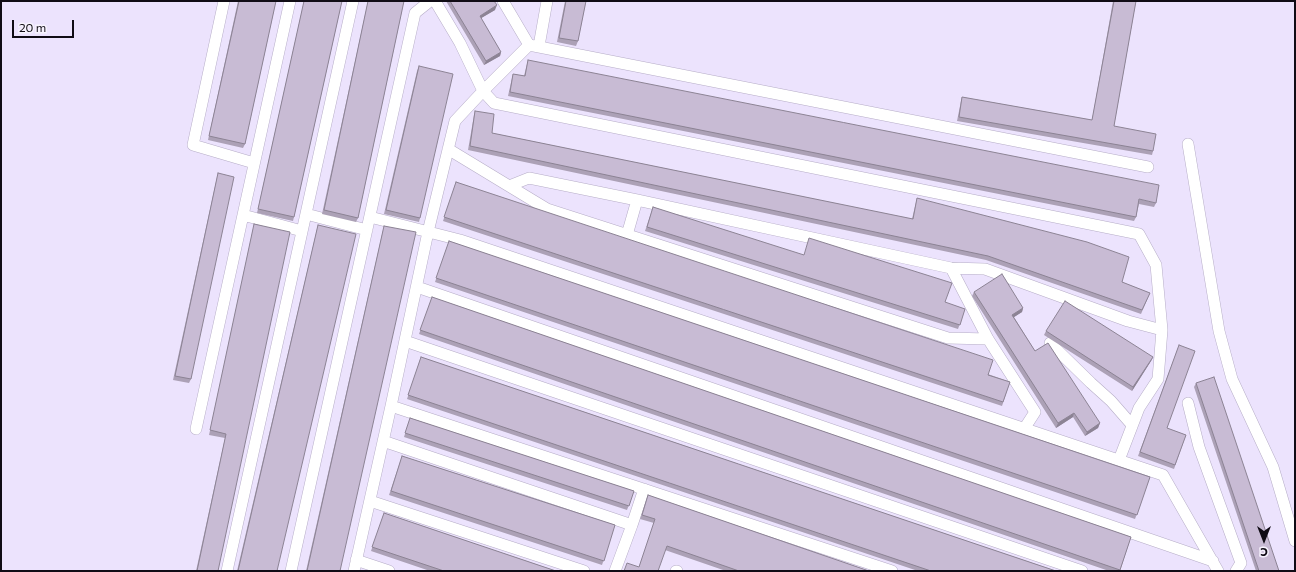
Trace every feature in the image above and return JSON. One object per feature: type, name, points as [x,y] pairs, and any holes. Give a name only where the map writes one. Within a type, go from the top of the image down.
[{"type":"lane","points":[[224,1],[194,145],[254,163]]},
{"type":"lane","points":[[196,429],[290,1]]},
{"type":"lane","points":[[227,571],[354,1]]},
{"type":"lane","points":[[291,571],[416,13],[430,1]]},
{"type":"lane","points":[[435,1],[460,43],[483,91],[494,103],[1139,234],[1156,265],[1162,330],[1158,379],[1139,408],[1119,460]]},
{"type":"lane","points":[[503,1],[534,45],[1148,168]]},
{"type":"lane","points":[[389,571],[355,566],[428,232],[455,121],[483,91],[534,45],[547,1]]},
{"type":"lane","points":[[1188,144],[1219,331],[1232,379],[1273,467],[1295,541]]},
{"type":"lane","points":[[448,149],[547,209],[948,338],[988,339]]},
{"type":"lane","points":[[509,186],[529,178],[951,268],[985,269],[1128,321],[1162,330]]},
{"type":"lane","points":[[627,235],[637,200]]},
{"type":"lane","points":[[306,214],[367,230]]},
{"type":"lane","points":[[243,215],[302,231]]},
{"type":"lane","points":[[370,217],[460,240],[1163,475],[1215,566]]},
{"type":"lane","points":[[951,268],[988,339],[1035,412],[1024,429]]},
{"type":"lane","points":[[416,287],[1215,566]]},
{"type":"lane","points":[[405,341],[1082,571]]},
{"type":"lane","points":[[1050,343],[1091,383],[1111,400],[1132,425]]},
{"type":"lane","points":[[1188,403],[1199,447],[1241,563],[1236,571]]},
{"type":"lane","points":[[391,406],[892,571]]},
{"type":"lane","points":[[383,441],[632,525]]},
{"type":"lane","points":[[614,571],[644,489]]},
{"type":"lane","points":[[370,501],[584,571]]},
{"type":"building","points":[[239,1],[276,1],[245,144],[209,136]]},
{"type":"building","points":[[304,1],[342,1],[294,217],[258,209]]},
{"type":"building","points":[[368,1],[404,1],[358,218],[324,210]]},
{"type":"building","points":[[450,1],[494,1],[497,5],[480,16],[501,52],[486,61]]},
{"type":"building","points":[[566,1],[586,1],[578,41],[559,38]]},
{"type":"building","points":[[1114,1],[1136,1],[1114,126],[1156,134],[1153,151],[959,117],[962,97],[1092,120]]},
{"type":"building","points":[[528,60],[1159,185],[1156,203],[1139,199],[1136,217],[510,92],[513,74],[525,76]]},
{"type":"building","points":[[419,66],[453,74],[420,218],[386,210]]},
{"type":"building","points":[[475,111],[494,114],[492,133],[913,219],[917,198],[1087,242],[1129,257],[1122,282],[1150,293],[1142,310],[988,256],[470,146]]},
{"type":"building","points":[[218,173],[234,177],[191,379],[175,376]]},
{"type":"building","points":[[456,182],[993,360],[988,375],[1010,382],[1003,402],[444,217]]},
{"type":"building","points":[[653,207],[804,255],[809,238],[952,283],[945,302],[965,309],[960,325],[647,227]]},
{"type":"building","points":[[254,224],[290,232],[218,571],[197,571],[226,434],[210,430]]},
{"type":"building","points":[[318,225],[356,234],[277,571],[238,571]]},
{"type":"building","points":[[384,226],[416,232],[340,571],[307,571]]},
{"type":"building","points":[[449,241],[1150,477],[1137,515],[436,278]]},
{"type":"building","points":[[1002,274],[1023,308],[1012,315],[1035,351],[1048,343],[1100,423],[1087,432],[1074,413],[1058,423],[974,292]]},
{"type":"building","points":[[432,297],[1131,537],[1120,570],[420,330]]},
{"type":"building","points":[[1065,301],[1153,357],[1133,387],[1046,331]]},
{"type":"building","points":[[1179,345],[1195,351],[1167,428],[1186,435],[1175,465],[1140,452]]},
{"type":"building","points":[[421,357],[1056,571],[931,571],[408,395]]},
{"type":"building","points":[[1214,377],[1279,571],[1259,571],[1196,383]]},
{"type":"building","points":[[410,418],[634,491],[629,506],[405,433]]},
{"type":"building","points":[[402,456],[615,525],[604,561],[391,491]]},
{"type":"building","points":[[648,495],[869,571],[739,571],[667,546],[658,571],[624,571],[627,563],[639,567],[655,519],[642,515]]},
{"type":"building","points":[[384,513],[556,571],[444,571],[372,547]]}]
